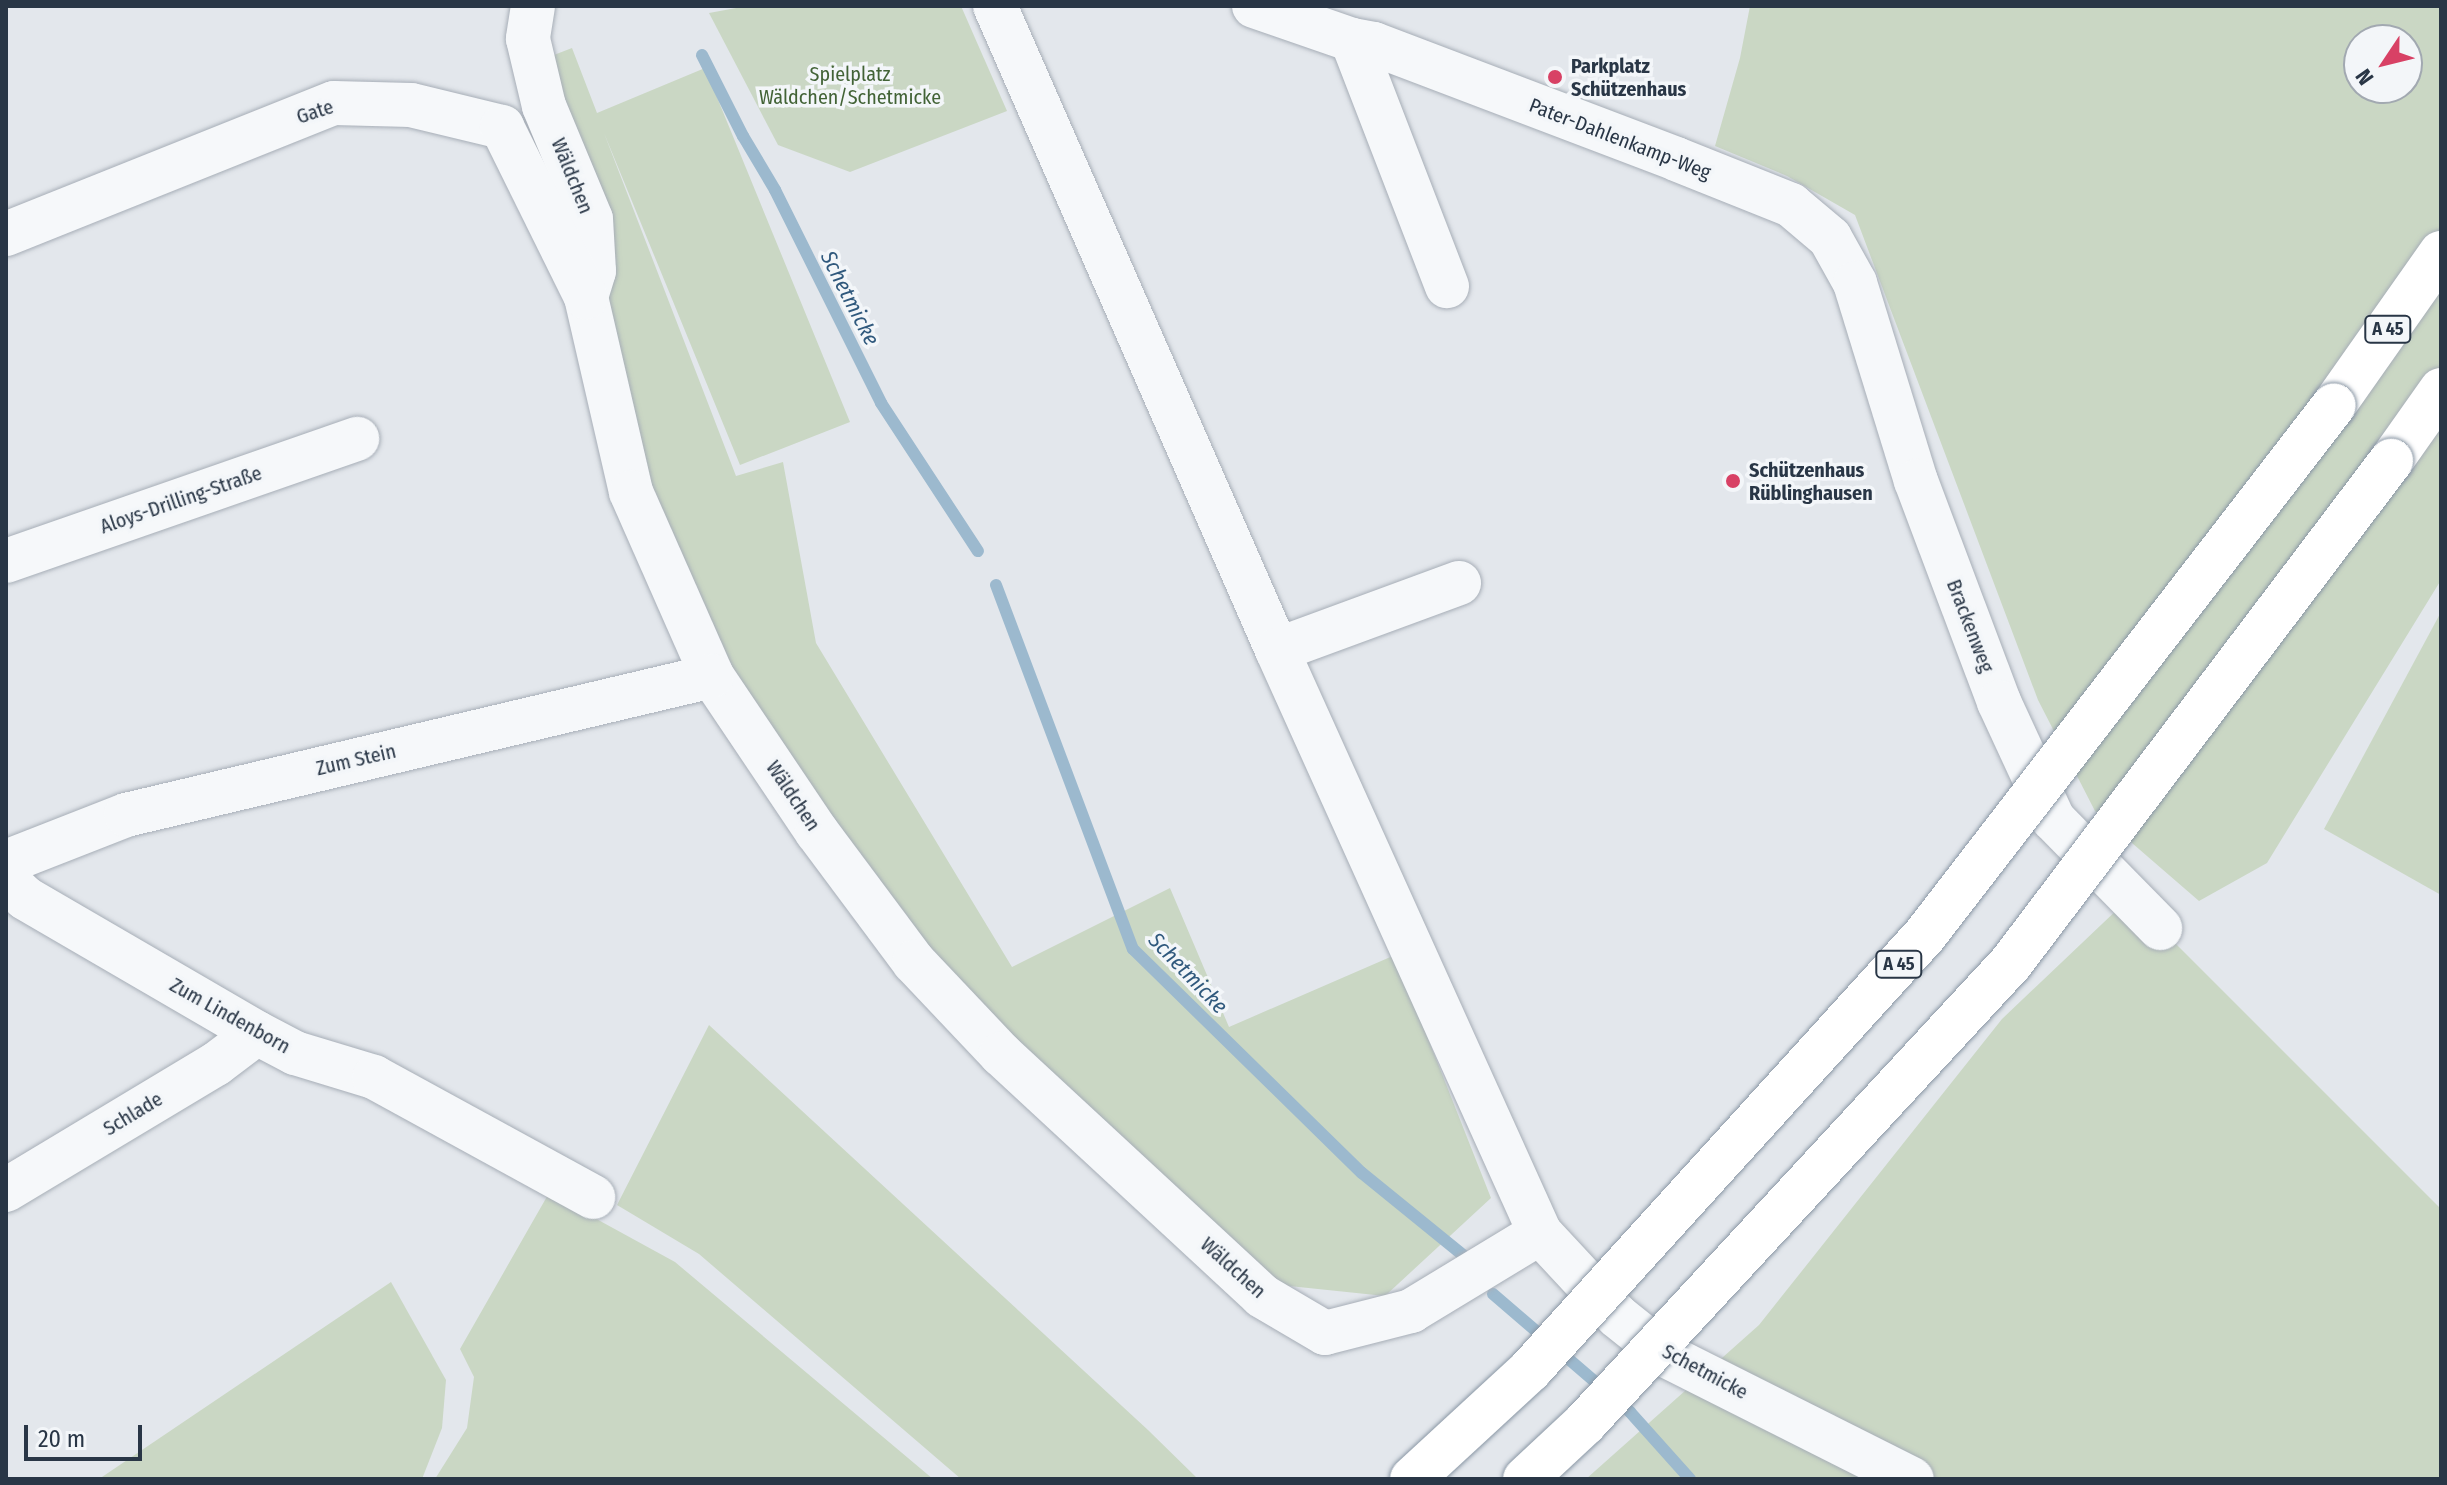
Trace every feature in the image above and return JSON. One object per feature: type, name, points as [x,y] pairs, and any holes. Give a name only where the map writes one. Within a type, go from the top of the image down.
[{"type":"highway","name":"A 45","points":[[1412,1479],[1530,1370],[1925,935],[2334,405],[2441,253]]},
{"type":"highway","points":[[1525,1479],[1585,1423],[2011,963],[2391,461],[2441,390]]},
{"type":"street","name":"Wäldchen","points":[[533,6],[528,39],[544,106],[591,219],[594,271],[586,297],[631,492],[712,676],[817,832],[914,962],[1001,1054],[1262,1296],[1325,1333],[1411,1311],[1540,1233]]},
{"type":"street","name":"Schetmicke","points":[[995,6],[1277,650],[1540,1233],[1617,1316],[1667,1356],[1912,1479]]},
{"type":"street","name":"Pater-Dahlenkamp-Weg","points":[[1254,6],[1352,40],[1374,44],[1791,205],[1830,238],[1855,283]]},
{"type":"street","points":[[1352,40],[1447,286]]},
{"type":"street","name":"Gate","points":[[6,234],[334,103],[411,105],[502,127],[586,297]]},
{"type":"street","name":"Brackenweg","points":[[1855,283],[1916,481],[1999,702],[2053,819],[2125,896],[2160,928]]},
{"type":"street","name":"Aloys-Drilling-Straße","points":[[6,561],[357,439]]},
{"type":"street","points":[[1277,650],[1459,583]]},
{"type":"street","name":"Zum Stein","points":[[6,862],[126,815],[712,676]]},
{"type":"street","name":"Zum Lindenborn","points":[[6,880],[25,898],[257,1033],[295,1053],[374,1077],[593,1197]]},
{"type":"street","name":"Schlade","points":[[6,1190],[216,1064],[257,1033]]},
{"type":"green space","name":"Spielplatz Wäldchen/Schetmicke","points":[[747,6],[961,6],[1007,111],[850,172],[778,145],[709,13]]},
{"type":"green space","points":[[1750,6],[2441,6],[2441,580],[2267,863],[2199,901],[2095,811],[2038,700],[1855,215],[1787,176],[1715,146],[1740,58]]},
{"type":"green space","points":[[572,48],[597,113],[705,68],[850,422],[740,465],[604,133],[736,476],[783,462],[816,643],[1012,967],[1170,888],[1229,1027],[1395,955],[1491,1198],[1385,1296],[1260,1283],[926,977],[771,744],[632,495],[541,60]]},
{"type":"green space","points":[[2441,612],[2441,895],[2324,829]]},
{"type":"green space","points":[[2122,905],[2160,928],[2441,1209],[2441,1479],[1586,1479],[1759,1325],[2002,1019]]},
{"type":"green space","points":[[709,1025],[1198,1479],[961,1479],[699,1254],[617,1205]]},
{"type":"green space","points":[[549,1193],[675,1262],[933,1479],[435,1479],[467,1428],[474,1377],[460,1349]]},
{"type":"green space","points":[[391,1282],[446,1380],[442,1428],[422,1479],[99,1479]]},
{"type":"waterway","name":"Schetmicke","points":[[702,55],[743,136],[775,190],[881,403],[978,551]]},
{"type":"waterway","name":"Schetmicke","points":[[996,585],[1133,949],[1362,1173],[1463,1255]]},
{"type":"waterway","name":"Schetmicke","points":[[1493,1294],[1630,1412],[1690,1479]]},
{"type":"place","name":"Parkplatz Schützenhaus","points":[[1555,77]]},
{"type":"place","name":"Schützenhaus Rüblinghausen","points":[[1733,481]]}]
